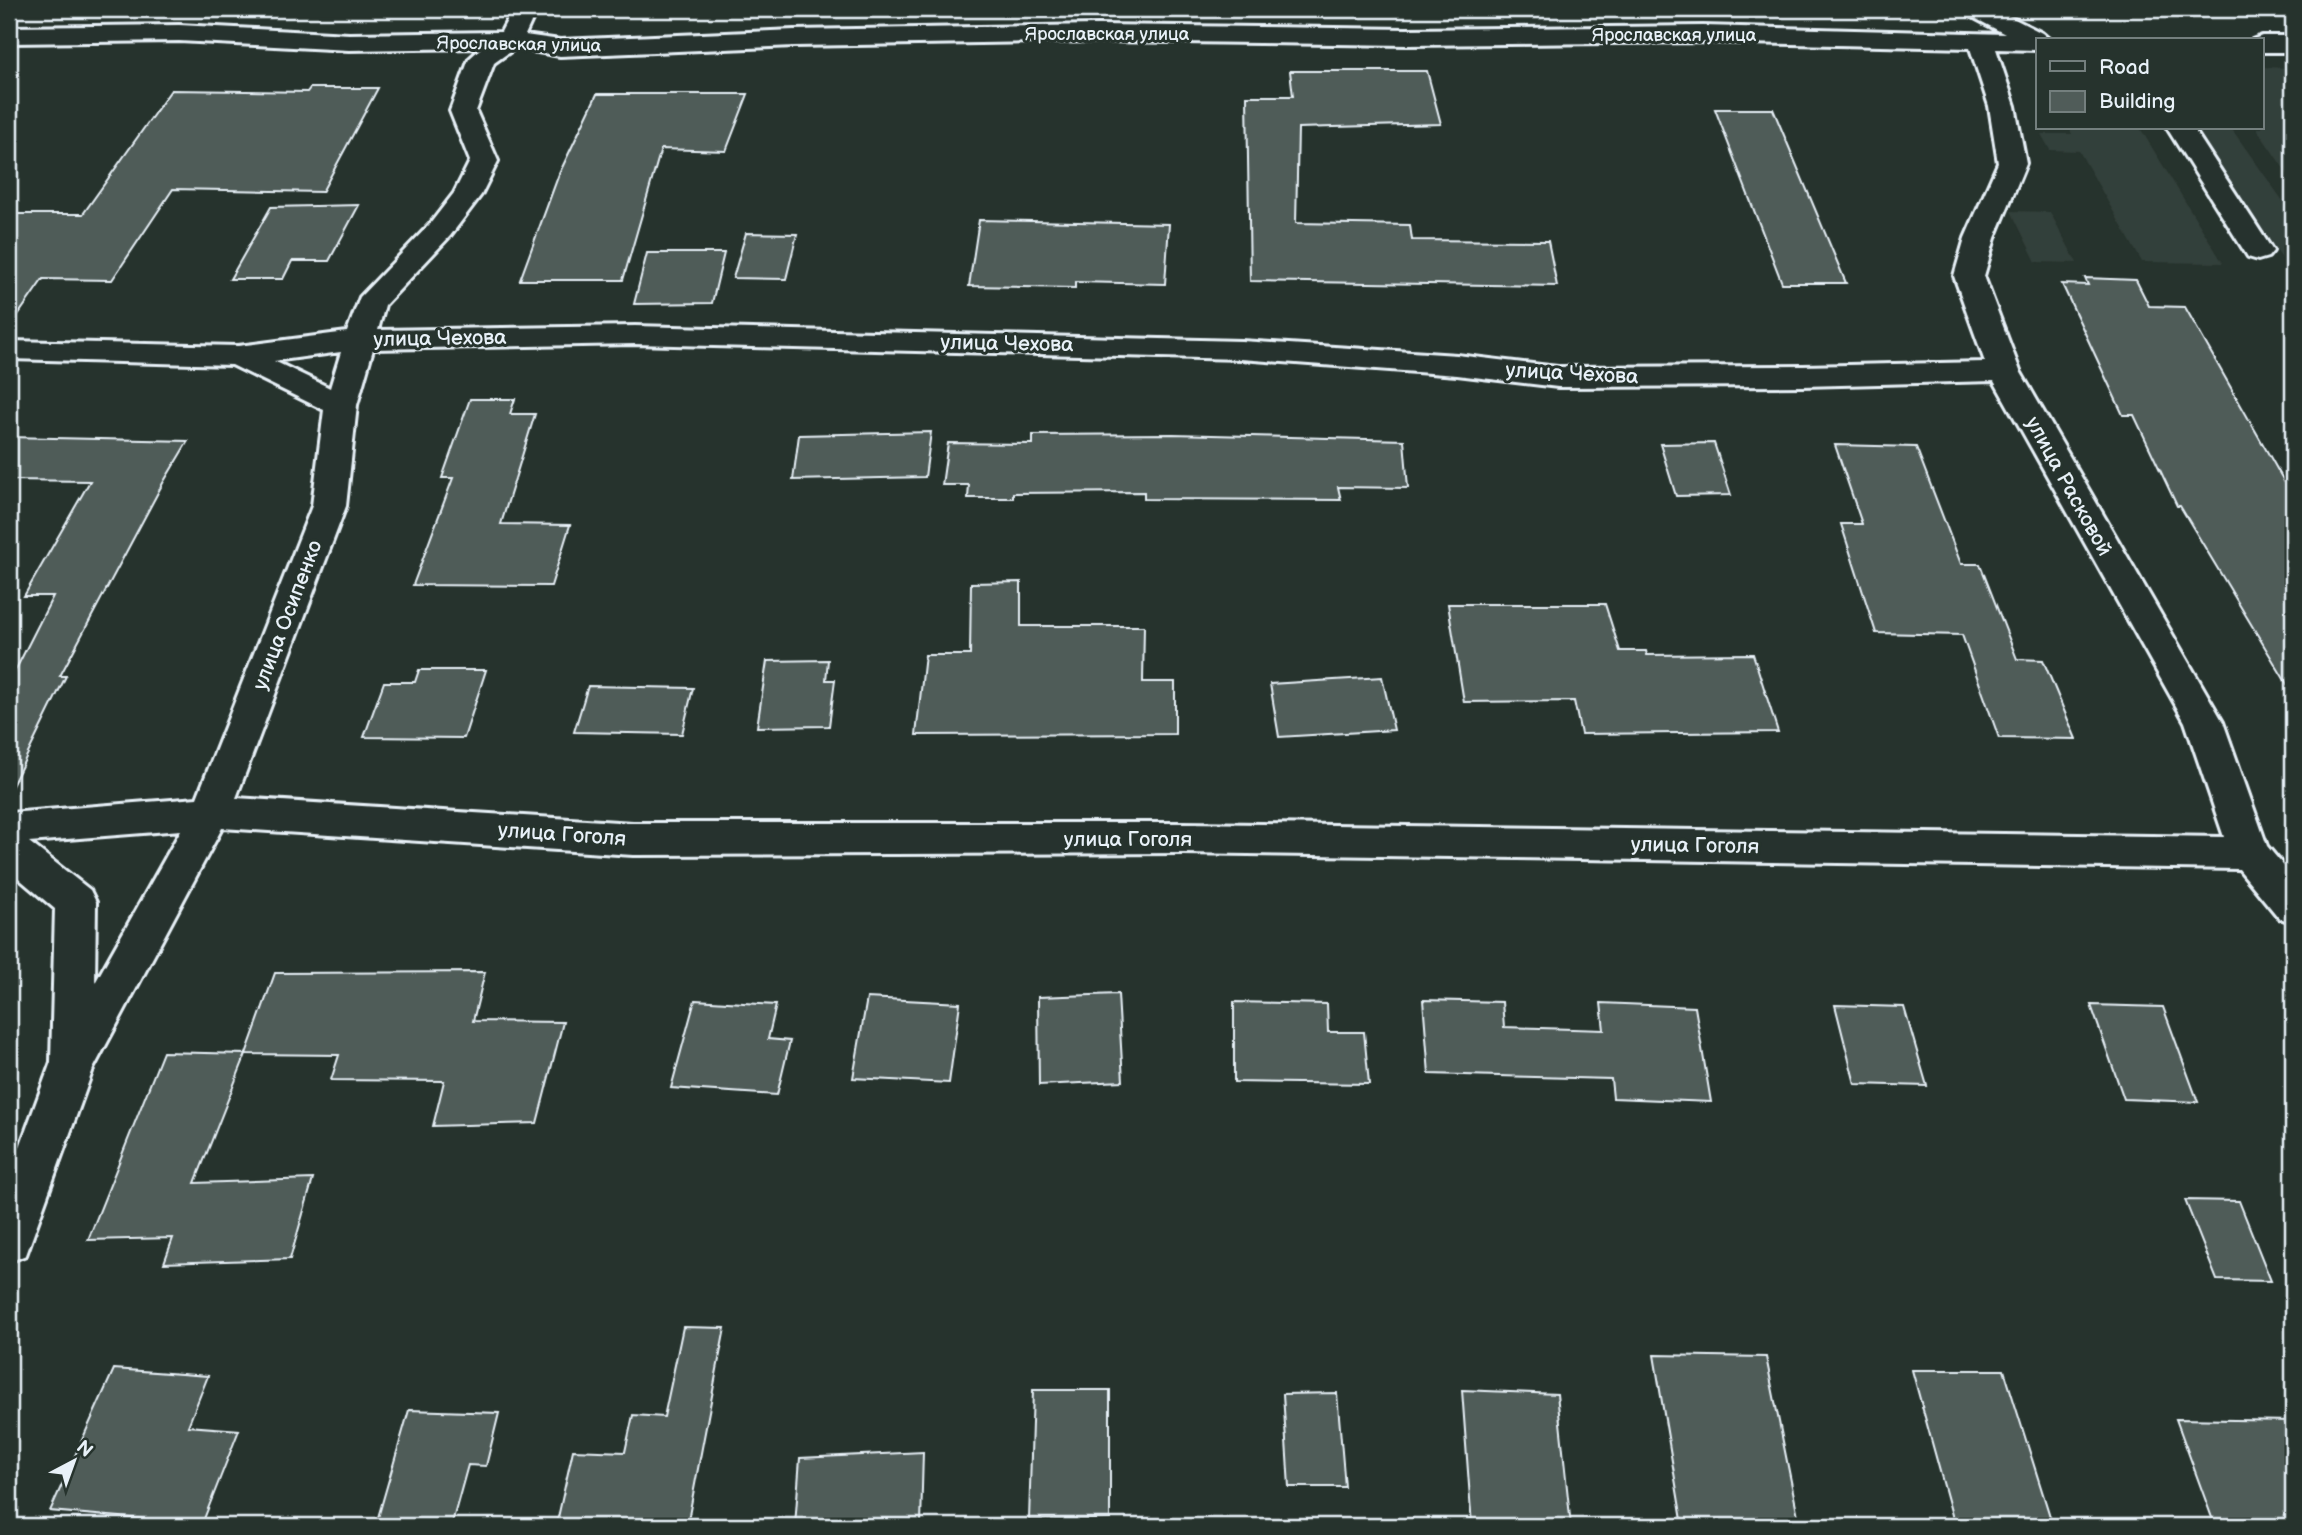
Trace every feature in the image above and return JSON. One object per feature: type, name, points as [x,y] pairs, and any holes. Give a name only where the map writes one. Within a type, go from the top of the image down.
[{"type":"street","name":"улица Осипенко","points":[[9,1240],[72,1066],[211,812],[329,506],[341,405],[371,303],[440,230],[467,195],[484,161],[463,111],[482,59],[510,40],[525,9]]},
{"type":"street","points":[[1976,9],[2036,40]]},
{"type":"street","name":"Ярославская улица","points":[[9,36],[179,33],[349,43],[510,40],[560,48],[794,38],[1098,33],[1407,37],[1703,34],[1981,42],[2036,41]]},
{"type":"street","name":"улица Расковой","points":[[1981,42],[2002,106],[2012,163],[1996,208],[1980,238],[1969,276],[2004,371],[2204,722],[2249,853],[2293,906]]},
{"type":"street","points":[[2264,44],[2293,44]]},
{"type":"street","points":[[2180,130],[2258,251]]},
{"type":"street","name":"улица Чехова","points":[[9,351],[238,356],[361,340],[635,335],[1241,350],[1457,365],[1558,377],[2004,371]]},
{"type":"street","points":[[238,356],[341,405]]},
{"type":"street","name":"улица Гоголя","points":[[9,828],[211,812],[633,839],[1184,838],[2249,853]]},
{"type":"street","points":[[9,848],[76,901],[72,1066]]},
{"type":"shaded area","points":[[2264,67],[2293,68],[2293,182],[2257,130],[2264,130]]},
{"type":"shaded area","points":[[2070,130],[2141,130],[2223,263],[2142,262],[2079,151],[2050,150],[2041,134],[2072,134]]},
{"type":"shaded area","points":[[2194,130],[2232,130],[2293,215],[2293,263],[2285,263]]},
{"type":"shaded area","points":[[2011,211],[2050,212],[2077,263],[2036,262]]},
{"type":"building","points":[[1290,71],[1427,71],[1441,124],[1298,128],[1296,223],[1410,225],[1412,240],[1548,241],[1557,286],[1250,281],[1247,96],[1293,96]]},
{"type":"building","points":[[310,88],[378,88],[322,192],[173,189],[112,280],[43,279],[9,328],[9,214],[83,214],[171,90],[307,92]]},
{"type":"building","points":[[597,94],[748,94],[726,151],[661,149],[623,280],[520,280],[559,174]]},
{"type":"building","points":[[1715,109],[1773,109],[1846,283],[1782,283]]},
{"type":"building","points":[[359,205],[329,261],[292,261],[283,279],[230,279],[271,207]]},
{"type":"building","points":[[979,220],[1169,224],[1165,284],[1075,282],[1075,288],[969,286]]},
{"type":"building","points":[[746,233],[797,234],[786,279],[733,278]]},
{"type":"building","points":[[647,253],[724,253],[712,303],[634,304]]},
{"type":"building","points":[[2085,278],[2136,280],[2149,306],[2185,307],[2293,497],[2293,694],[2180,506],[2177,506],[2134,415],[2123,415],[2062,284],[2088,285]]},
{"type":"building","points":[[470,399],[515,399],[510,414],[535,414],[501,524],[570,525],[551,586],[413,585],[453,478],[442,478]]},
{"type":"building","points":[[931,432],[925,477],[793,480],[799,435]]},
{"type":"building","points":[[1173,434],[1404,440],[1408,488],[1338,487],[1341,500],[1144,499],[1144,492],[1013,493],[1013,498],[968,498],[969,485],[942,485],[948,443],[1033,444],[1033,435]]},
{"type":"building","points":[[9,437],[188,441],[60,676],[66,676],[9,792],[9,677],[12,677],[53,596],[24,596],[90,481],[9,480]]},
{"type":"building","points":[[1714,443],[1731,495],[1676,496],[1660,444]]},
{"type":"building","points":[[1835,445],[1916,447],[1961,564],[1980,564],[2017,659],[2043,660],[2076,739],[1999,738],[1962,635],[1876,633],[1841,524],[1862,524]]},
{"type":"building","points":[[1021,582],[1021,626],[1144,626],[1143,682],[1175,682],[1175,734],[916,735],[925,655],[970,655],[971,583]]},
{"type":"building","points":[[1448,604],[1605,604],[1620,651],[1646,651],[1647,655],[1753,654],[1778,732],[1581,734],[1574,701],[1464,702]]},
{"type":"building","points":[[828,660],[826,680],[835,680],[829,726],[757,727],[767,661]]},
{"type":"building","points":[[419,670],[486,670],[464,738],[364,737],[384,682],[415,682]]},
{"type":"building","points":[[1382,677],[1394,730],[1279,737],[1270,684]]},
{"type":"building","points":[[588,686],[693,688],[682,734],[574,732]]},
{"type":"building","points":[[485,972],[473,1021],[563,1022],[537,1123],[433,1126],[444,1081],[331,1080],[339,1055],[246,1054],[275,973]]},
{"type":"building","points":[[1118,994],[1123,1081],[1039,1085],[1038,997]]},
{"type":"building","points":[[867,998],[960,1003],[949,1083],[853,1078]]},
{"type":"building","points":[[695,1000],[776,1005],[768,1039],[790,1041],[777,1095],[671,1088]]},
{"type":"building","points":[[1423,1000],[1502,1002],[1504,1027],[1604,1030],[1601,1003],[1695,1007],[1711,1102],[1613,1098],[1611,1079],[1429,1074]]},
{"type":"building","points":[[1234,1002],[1327,1004],[1328,1032],[1364,1032],[1369,1084],[1234,1082]]},
{"type":"building","points":[[1835,1005],[1904,1007],[1927,1086],[1855,1084]]},
{"type":"building","points":[[2091,1005],[2163,1007],[2198,1102],[2124,1099]]},
{"type":"building","points":[[163,1052],[246,1054],[195,1183],[313,1179],[290,1259],[164,1263],[173,1238],[88,1240]]},
{"type":"building","points":[[2185,1200],[2239,1201],[2271,1281],[2217,1280]]},
{"type":"building","points":[[683,1327],[725,1328],[687,1526],[557,1522],[573,1450],[625,1452],[633,1415],[664,1417]]},
{"type":"building","points":[[1654,1355],[1766,1357],[1800,1526],[1683,1526]]},
{"type":"building","points":[[114,1369],[208,1376],[188,1426],[239,1430],[202,1524],[50,1511]]},
{"type":"building","points":[[1912,1370],[2004,1370],[2053,1526],[1955,1526]]},
{"type":"building","points":[[1033,1390],[1110,1390],[1110,1519],[1029,1520]]},
{"type":"building","points":[[1462,1390],[1557,1394],[1571,1526],[1472,1526]]},
{"type":"building","points":[[1337,1393],[1345,1487],[1289,1487],[1283,1394]]},
{"type":"building","points":[[409,1410],[499,1413],[486,1466],[468,1465],[452,1523],[377,1521]]},
{"type":"building","points":[[2176,1419],[2293,1421],[2293,1526],[2215,1526]]},
{"type":"building","points":[[923,1452],[921,1524],[795,1526],[800,1458]]}]
